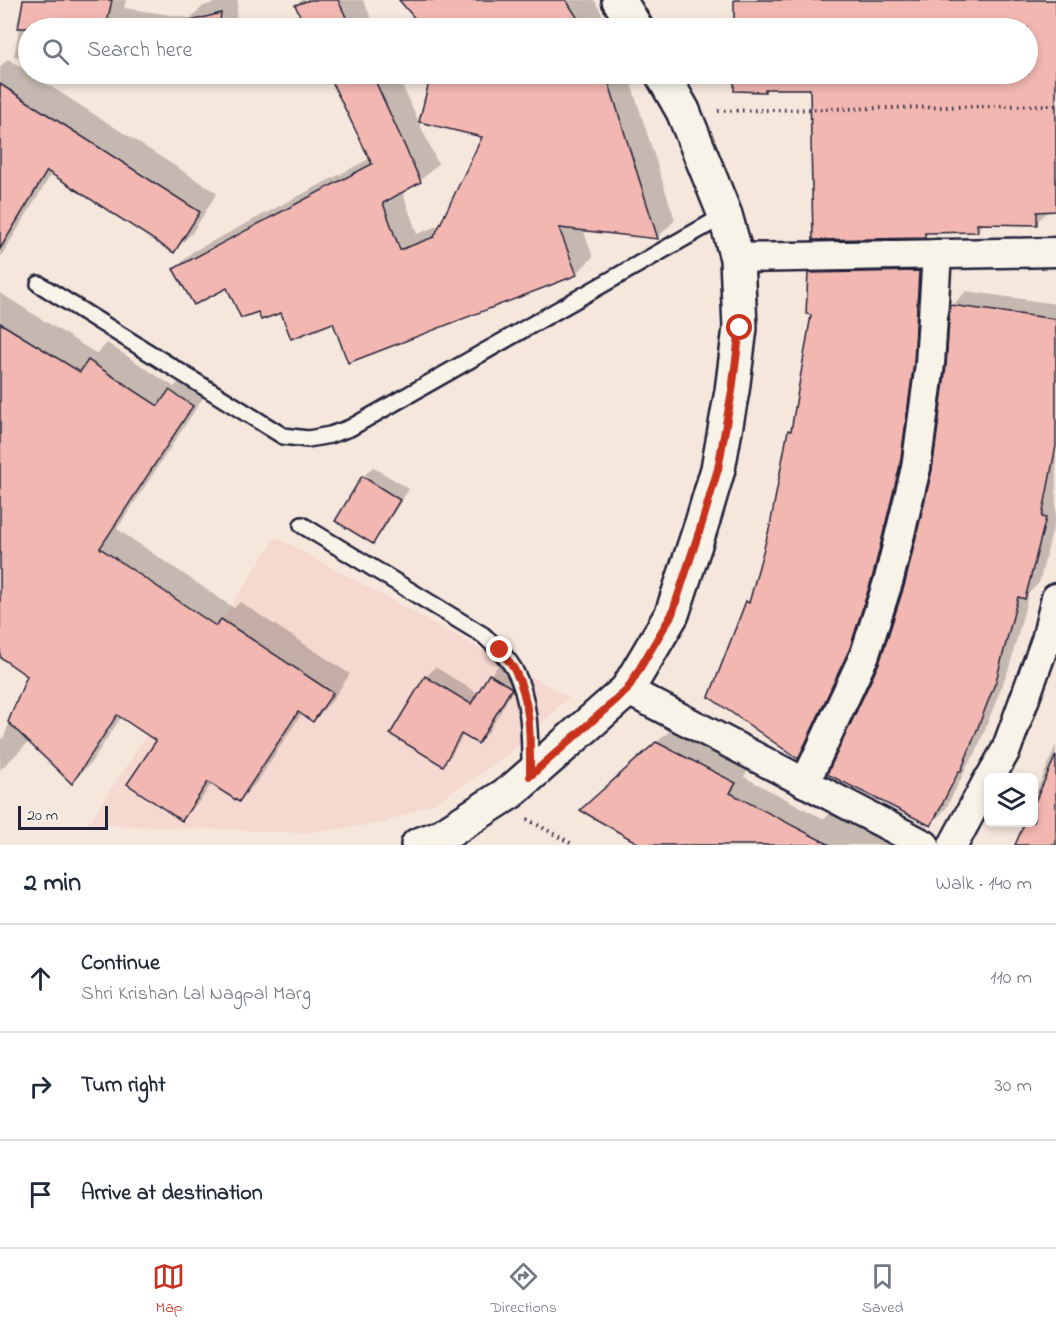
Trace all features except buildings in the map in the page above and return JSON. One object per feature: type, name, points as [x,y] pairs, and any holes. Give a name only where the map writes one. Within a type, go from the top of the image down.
[{"type":"street","points":[[619,0],[630,18]]},
{"type":"street","points":[[418,845],[440,837],[512,791],[627,690],[672,614],[702,523],[718,469],[732,391],[740,328],[737,258],[725,215],[684,111],[668,84]]},
{"type":"street","points":[[737,258],[1056,252]]},
{"type":"street","points":[[805,783],[865,654],[889,579],[916,468],[930,364],[937,254]]},
{"type":"street","points":[[992,773],[1005,750],[1046,640],[1056,598]]},
{"type":"street","points":[[627,690],[925,845]]},
{"type":"street","points":[[953,845],[984,788]]},
{"type":"lane","points":[[39,284],[283,436],[308,439],[350,428],[725,215]]},
{"type":"lane","points":[[302,525],[483,635],[500,650],[514,669],[525,702],[530,730],[530,776]]},
{"type":"path","points":[[684,111],[1056,105]]},
{"type":"path","points":[[495,802],[574,845]]},
{"type":"shaded area","points":[[276,537],[569,697],[513,751],[470,781],[434,803],[384,823],[303,833],[88,824]]},
{"type":"route","points":[[500,650],[514,669],[525,702],[530,730],[530,776],[627,690],[672,614],[718,469],[732,391],[740,328]]}]
